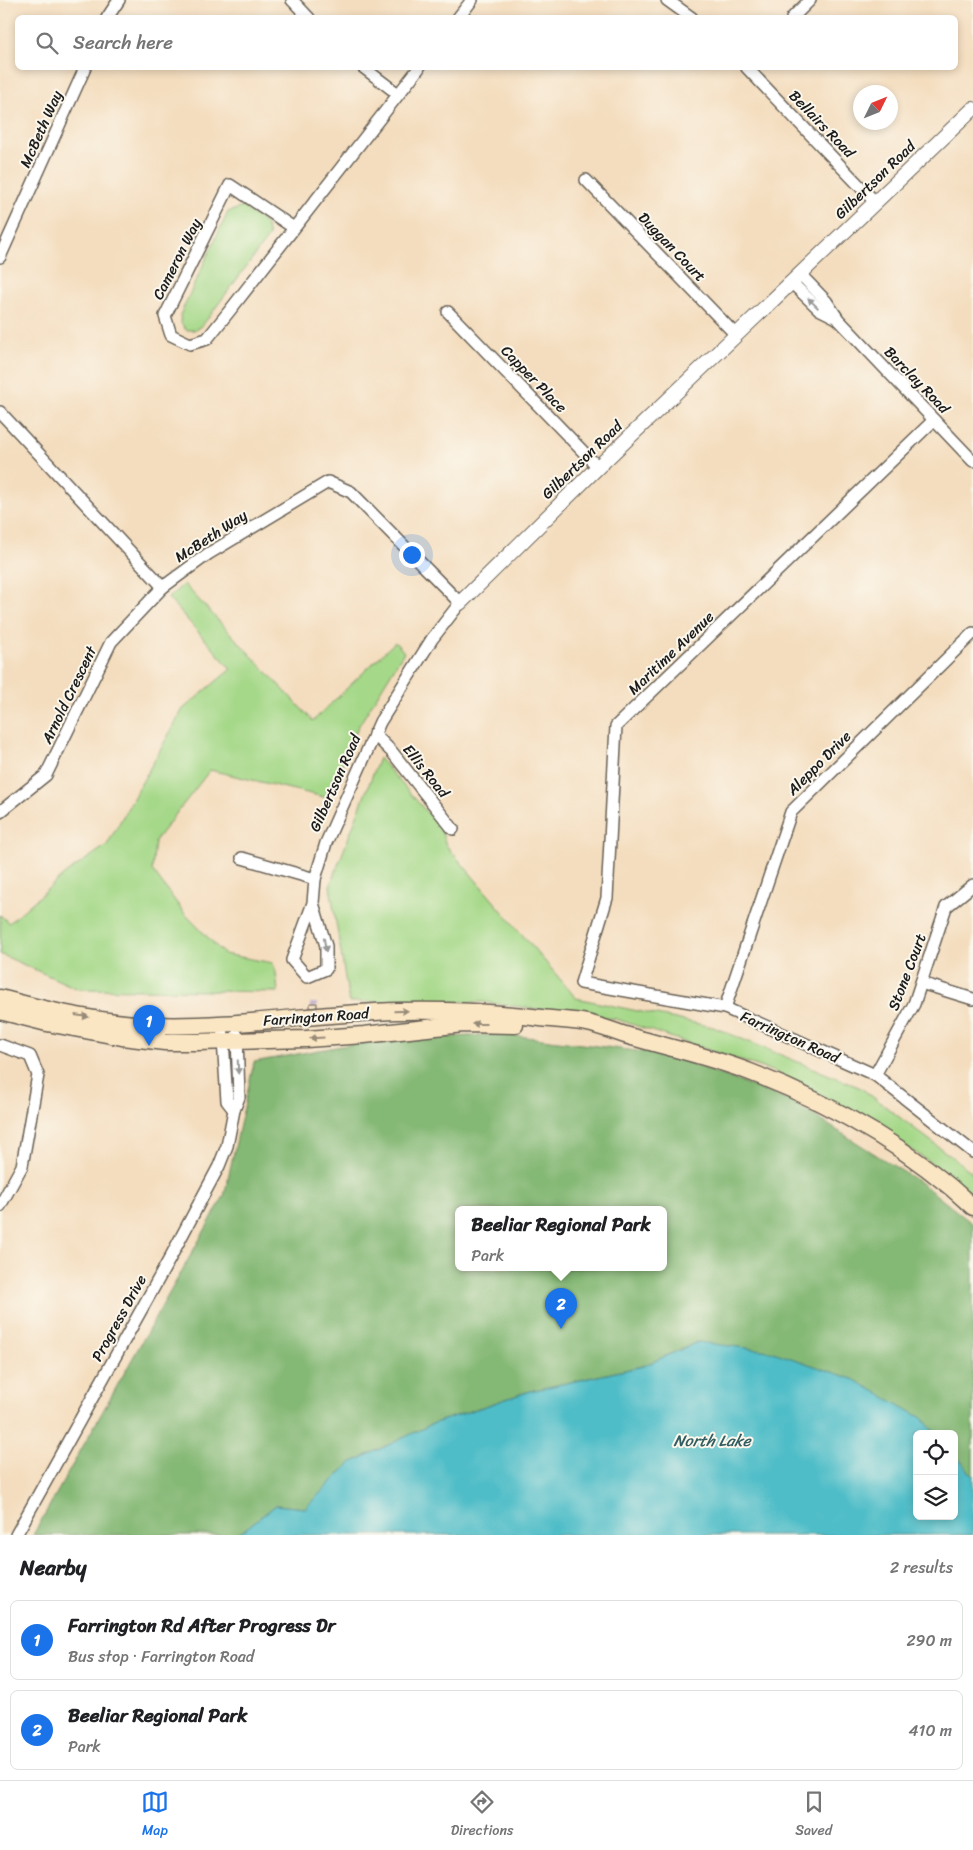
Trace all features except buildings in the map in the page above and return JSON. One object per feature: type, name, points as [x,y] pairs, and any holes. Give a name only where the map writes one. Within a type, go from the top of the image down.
[{"type":"main road","name":"Farrington Road","points":[[0,998],[56,1012],[152,1025],[229,1023],[396,1011],[465,1010],[588,1023],[632,1037],[677,1048],[749,1072],[791,1090],[851,1119],[908,1155],[955,1190],[973,1207]]},
{"type":"main road","name":"Farrington Road","points":[[0,1011],[38,1021],[122,1037],[165,1042],[364,1035],[463,1024],[512,1024],[632,1037]]},
{"type":"street","points":[[109,15],[119,0]]},
{"type":"street","points":[[292,0],[306,15]]},
{"type":"street","points":[[460,15],[472,0]]},
{"type":"street","points":[[667,0],[688,15]]},
{"type":"street","points":[[795,15],[810,0]]},
{"type":"street","name":"McBeth Way","points":[[0,257],[84,70]]},
{"type":"street","points":[[367,70],[398,94]]},
{"type":"street","name":"Cameron Way","points":[[294,228],[230,185],[165,316],[171,335],[190,344],[208,339],[417,70]]},
{"type":"street","name":"Bellairs Road","points":[[749,70],[875,202]]},
{"type":"street","name":"Gilbertson Road","points":[[313,903],[326,946],[326,969],[307,977],[292,960],[313,903],[314,878],[326,843],[380,722],[432,639],[460,603],[598,467],[973,109]]},
{"type":"street","name":"Duggan Court","points":[[586,180],[736,335]]},
{"type":"street","name":"Barclay Road","points":[[796,278],[826,301],[838,319],[973,461]]},
{"type":"street","name":"Capper Place","points":[[448,312],[598,467]]},
{"type":"street","points":[[0,412],[163,588]]},
{"type":"street","name":"Maritime Avenue","points":[[580,983],[607,898],[616,726],[934,420]]},
{"type":"street","name":"McBeth Way","points":[[163,588],[208,554],[328,482],[351,492],[460,603]]},
{"type":"street","name":"Arnold Crescent","points":[[0,812],[46,775],[111,642],[163,588]]},
{"type":"street","name":"Aleppo Drive","points":[[725,1008],[791,812],[973,633]]},
{"type":"street","name":"Ellis Road","points":[[374,734],[392,752],[453,829]]},
{"type":"street","points":[[242,858],[314,878]]},
{"type":"street","name":"Stone Court","points":[[875,1075],[914,1004],[946,907],[973,885]]},
{"type":"street","name":"Farrington Road","points":[[580,983],[725,1008],[875,1075],[973,1152]]},
{"type":"street","points":[[921,984],[973,999]]},
{"type":"street","name":"Progress Drive","points":[[16,1535],[165,1268],[219,1166],[239,1096],[229,1023]]},
{"type":"street","points":[[0,1045],[30,1056],[38,1075],[22,1166],[0,1206]]},
{"type":"green space","points":[[243,207],[266,224],[269,236],[202,326],[194,330],[186,330],[181,323],[180,315],[228,212]]},
{"type":"green space","points":[[184,584],[313,721],[395,642],[404,652],[358,727],[328,798],[210,770],[155,841],[152,870],[185,914],[224,954],[273,963],[278,992],[78,989],[0,954],[0,915],[9,923],[65,874],[107,845],[183,709],[231,669],[168,598]]},
{"type":"green space","points":[[379,758],[440,827],[446,845],[576,998],[713,1027],[861,1088],[973,1173],[973,1197],[945,1172],[851,1111],[778,1073],[616,1019],[482,1002],[349,1002],[330,886]]},
{"type":"green space","points":[[503,1034],[668,1055],[789,1100],[921,1183],[973,1224],[973,1476],[958,1458],[958,1430],[932,1430],[922,1418],[698,1342],[643,1366],[530,1391],[432,1424],[351,1463],[305,1508],[276,1505],[245,1529],[234,1535],[33,1535],[224,1196],[254,1062],[363,1042]]},
{"type":"water","name":"North Lake","points":[[698,1342],[770,1351],[853,1379],[922,1418],[932,1430],[913,1430],[913,1520],[958,1520],[958,1458],[973,1476],[973,1535],[234,1535],[245,1529],[276,1505],[305,1508],[351,1463],[432,1424],[530,1391],[643,1366]]},
{"type":"place","name":"Farrington Rd After Progress Dr","points":[[149,1046]]},
{"type":"place","name":"Beeliar Regional Park","points":[[561,1329]]}]
